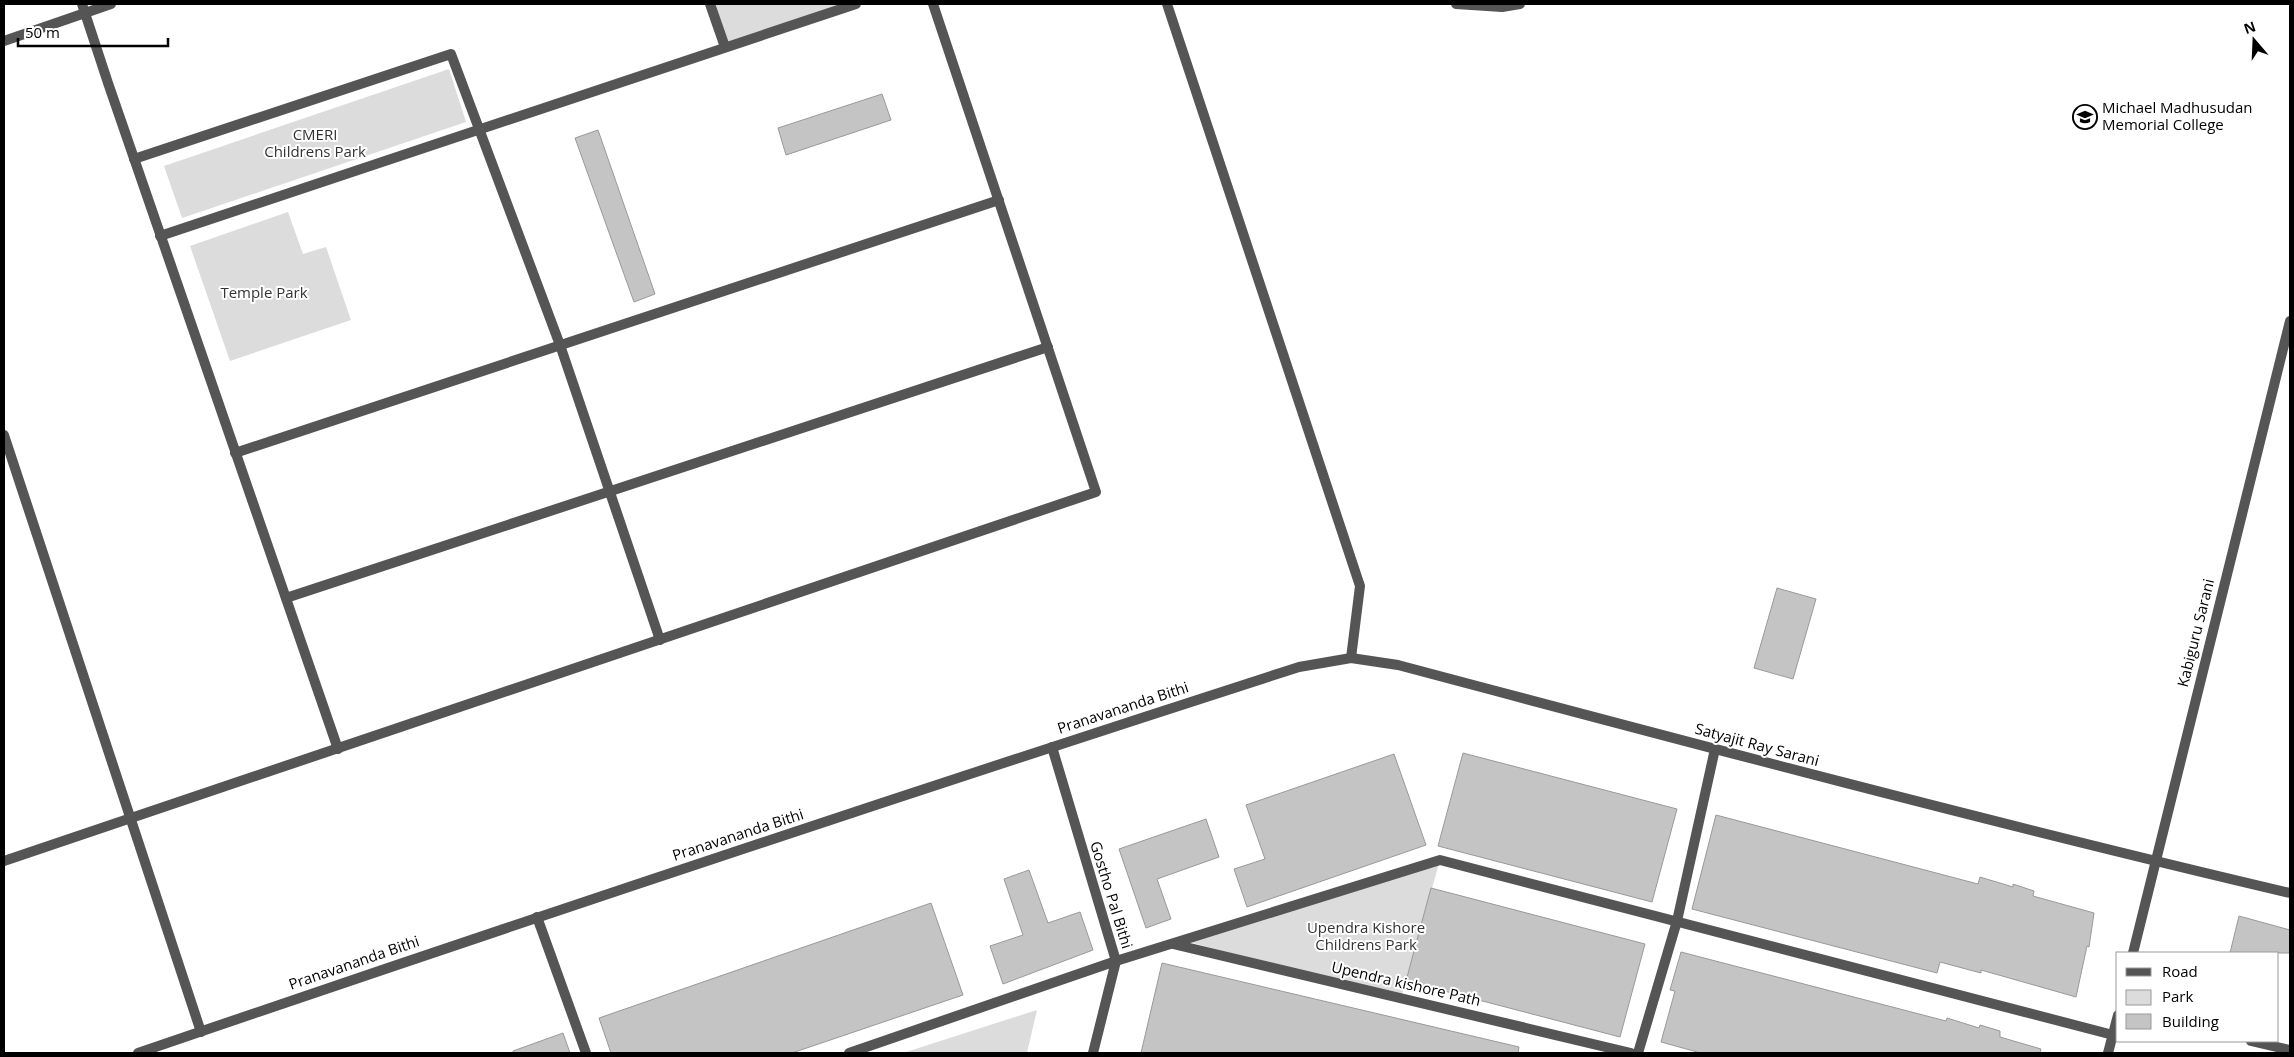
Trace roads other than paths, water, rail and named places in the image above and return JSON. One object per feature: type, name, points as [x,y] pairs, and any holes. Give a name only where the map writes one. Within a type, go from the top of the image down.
[{"type":"street","points":[[4,41],[83,8],[111,4]]},
{"type":"street","points":[[710,4],[725,47]]},
{"type":"street","points":[[160,236],[856,4]]},
{"type":"street","points":[[4,861],[1096,492],[934,4]]},
{"type":"street","points":[[1167,4],[1360,586],[1351,658]]},
{"type":"street","points":[[1456,4],[1502,7],[1520,4]]},
{"type":"street","points":[[83,8],[338,749]]},
{"type":"street","points":[[134,159],[451,54],[560,345],[660,640]]},
{"type":"street","points":[[235,452],[999,200]]},
{"type":"street","name":"Kabiguru Sarani","points":[[2133,952],[2290,321]]},
{"type":"street","points":[[286,598],[1048,347]]},
{"type":"street","points":[[4,436],[201,1032]]},
{"type":"street","name":"Pranavananda Bithi","points":[[141,1053],[537,917],[1052,747],[1299,667],[1351,658]]},
{"type":"street","name":"Satyajit Ray Sarani","points":[[1351,658],[1398,666],[2155,861],[2290,893]]},
{"type":"street","name":"Gostho Pal Bithi","points":[[1052,747],[1116,961],[1093,1053]]},
{"type":"street","points":[[1638,1053],[1677,921],[1715,749]]},
{"type":"street","points":[[849,1053],[1116,961],[1440,860],[2113,1035]]},
{"type":"street","points":[[537,917],[586,1053]]},
{"type":"street","name":"Upendra kishore Path","points":[[1172,944],[1632,1053]]},
{"type":"street","points":[[2108,1053],[2116,1023]]},
{"type":"street","points":[[2255,1042],[2290,1050]]},
{"type":"place","name":"Michael Madhusudan Memorial College","points":[[2085,117]]},
{"type":"park label","name":"CMERI Childrens Park","points":[[315,144]]},
{"type":"park label","name":"Temple Park","points":[[264,293]]},
{"type":"park label","name":"Upendra Kishore Childrens Park","points":[[1366,936]]}]
